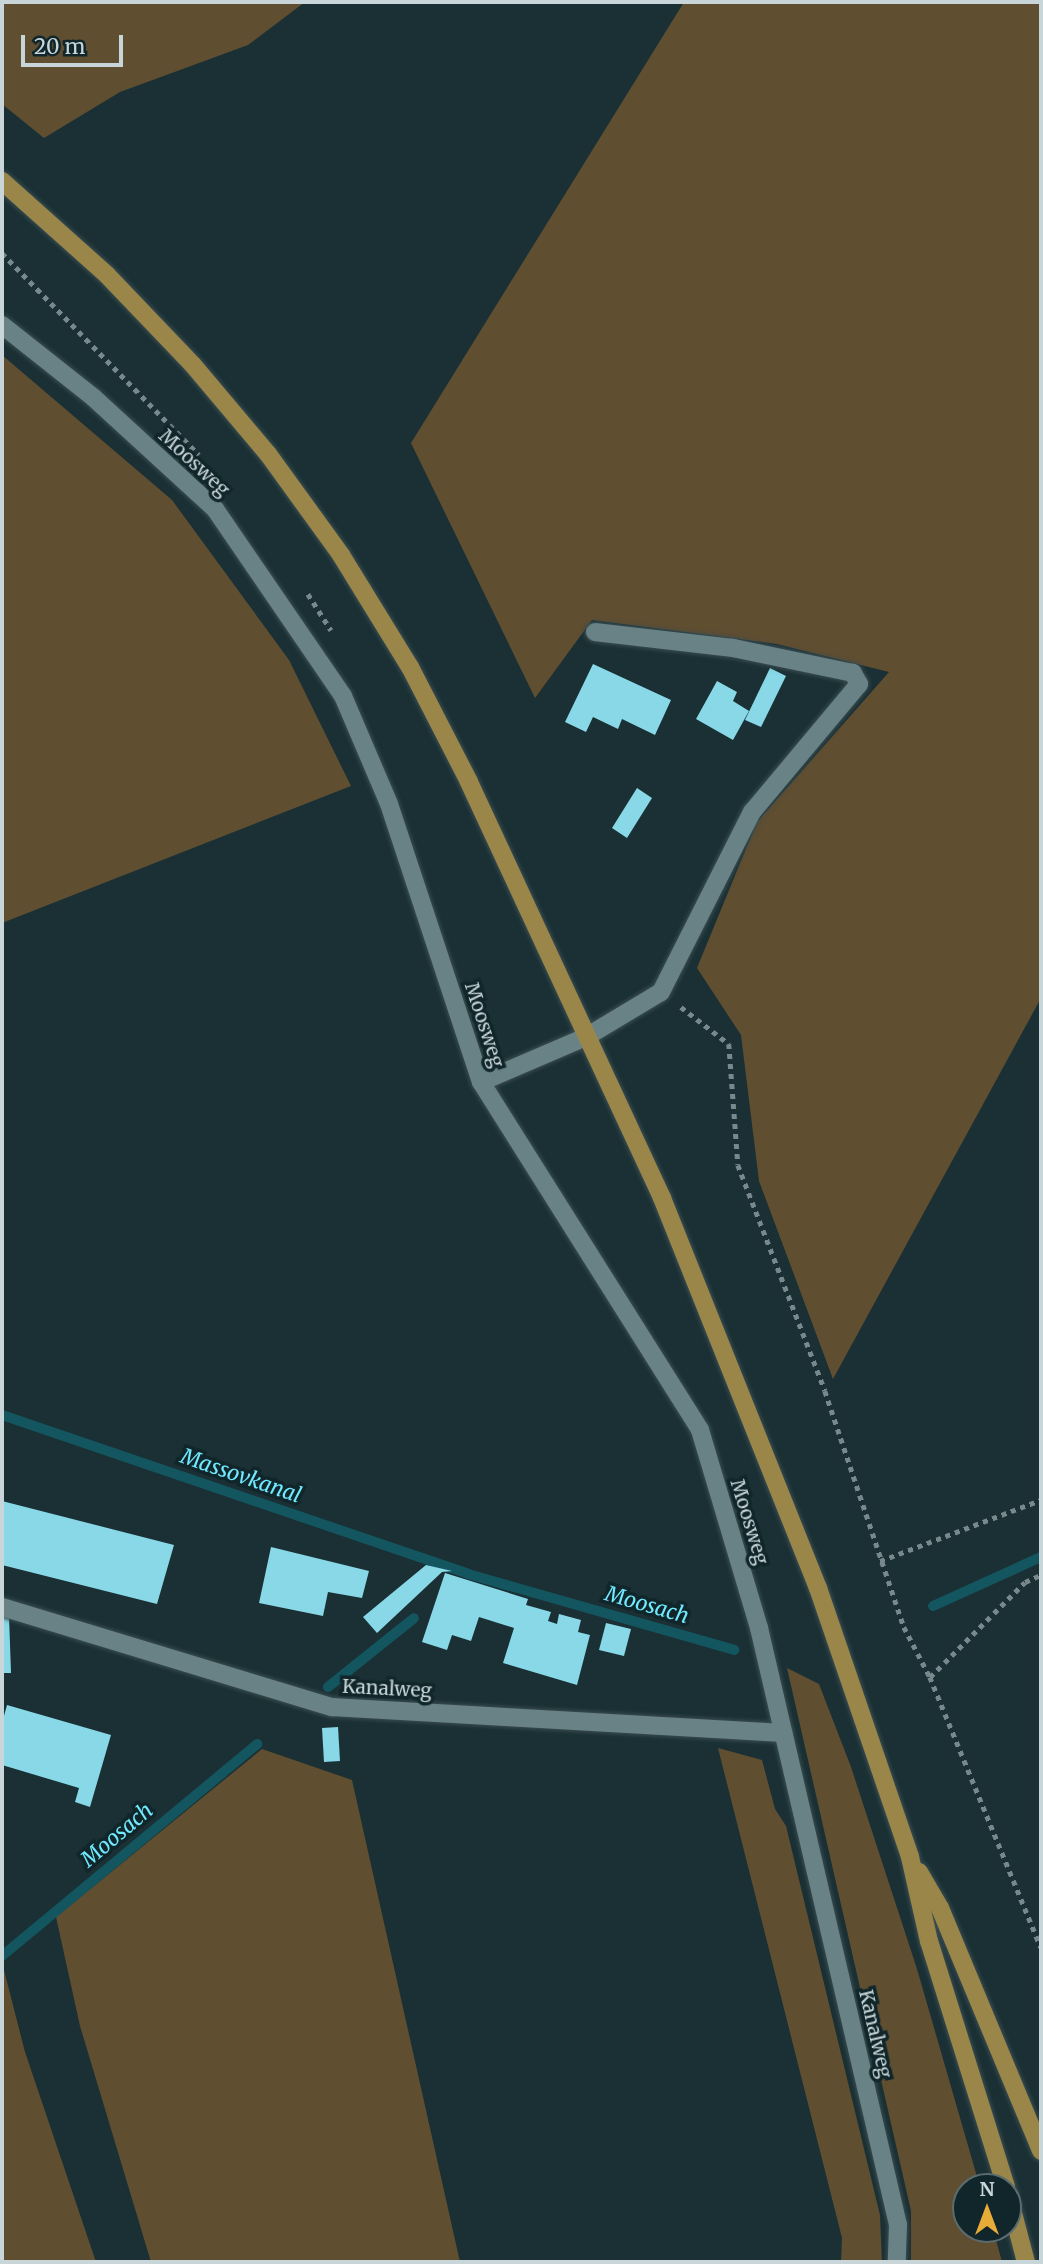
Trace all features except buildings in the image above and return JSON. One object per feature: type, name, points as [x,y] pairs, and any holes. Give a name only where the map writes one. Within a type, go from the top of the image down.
[{"type":"main road","points":[[2,181],[107,275],[193,365],[268,454],[341,555],[410,667],[463,770],[586,1037],[728,1357],[818,1588],[910,1857],[929,1941],[1002,2173]]},
{"type":"main road","points":[[910,1857],[940,1908],[1041,2151]]},
{"type":"main road","points":[[1021,2243],[1026,2262]]},
{"type":"street","name":"Moosweg","points":[[2,325],[93,398],[215,509],[343,696],[389,804],[481,1082],[700,1430],[759,1628],[803,1817]]},
{"type":"street","points":[[481,1082],[586,1037],[661,992],[752,812],[859,684],[853,673],[733,648],[595,632]]},
{"type":"street","name":"Kanalweg","points":[[2,1607],[332,1707],[783,1733]]},
{"type":"street","name":"Kanalweg","points":[[803,1817],[898,2225],[897,2262]]},
{"type":"path","points":[[661,992],[729,1044],[738,1165],[825,1391],[904,1627],[930,1677],[1041,1947]]},
{"type":"path","points":[[880,1561],[1041,1500]]},
{"type":"path","points":[[930,1677],[1007,1598],[1041,1575]]},
{"type":"shaded area","points":[[2,2],[305,2],[248,45],[120,92],[44,138],[2,104]]},
{"type":"shaded area","points":[[684,2],[1041,2],[1041,998],[833,1379],[759,1181],[741,1035],[697,968],[757,822],[889,672],[777,644],[592,620],[535,698],[411,443]]},
{"type":"shaded area","points":[[2,355],[172,500],[289,660],[351,786],[2,923]]},
{"type":"shaded area","points":[[787,1668],[819,1684],[851,1767],[917,1969],[976,2173],[952,2173],[952,2243],[997,2243],[1002,2262],[911,2262],[911,2211]]},
{"type":"shaded area","points":[[718,1748],[762,1760],[775,1809],[786,1826],[880,2215],[882,2262],[841,2262],[842,2238]]},
{"type":"shaded area","points":[[262,1749],[352,1780],[460,2262],[151,2262],[80,2026],[56,1917]]},
{"type":"shaded area","points":[[4,1970],[25,2052],[96,2262],[2,2262]]},
{"type":"waterway","name":"Massovkanal","points":[[2,1415],[468,1574],[734,1650]]},
{"type":"waterway","name":"Moosach","points":[[933,1606],[1041,1557]]},
{"type":"waterway","name":"Moosach","points":[[328,1687],[414,1618]]},
{"type":"waterway","name":"Moosach","points":[[2,1956],[257,1744]]}]
